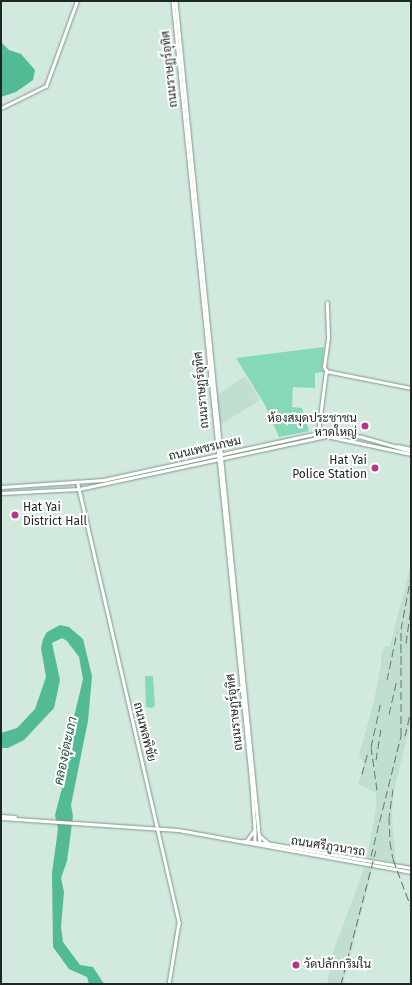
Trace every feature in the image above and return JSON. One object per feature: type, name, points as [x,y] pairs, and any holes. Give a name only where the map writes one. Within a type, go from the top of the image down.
[{"type":"main road","name":"ถนนเพชรเกษม","points":[[1,493],[79,490],[318,432],[340,432],[376,443],[411,451]]},
{"type":"main road","points":[[339,437],[340,432]]},
{"type":"main road","name":"ถนนเพชรเกษม","points":[[1,487],[78,484],[317,437],[339,437],[378,447],[411,451]]},
{"type":"main road","name":"ถนนศรีภูวนารถ","points":[[1,817],[86,825],[156,827],[245,841],[411,872]]},
{"type":"main road","name":"ถนนศรีภูวนารถ","points":[[260,844],[268,843],[411,868]]},
{"type":"street","points":[[1,108],[46,86],[77,1]]},
{"type":"street","name":"ถนนราษฏร์อุทิศ","points":[[173,1],[211,355],[211,374]]},
{"type":"street","name":"ถนนราษฏร์อุทิศ","points":[[176,1],[256,828]]},
{"type":"street","points":[[318,432],[326,371],[324,367],[328,337],[327,303]]},
{"type":"street","points":[[326,371],[411,388]]},
{"type":"street","name":"ถนนพลพิชัย","points":[[78,484],[178,923],[169,984]]},
{"type":"street","points":[[245,841],[253,836],[256,828]]},
{"type":"street","points":[[255,843],[256,828]]},
{"type":"street","points":[[256,828],[262,840],[268,843]]},
{"type":"street","points":[[256,828],[260,844]]},
{"type":"shaded area","points":[[1,42],[9,50],[21,54],[35,70],[33,80],[16,92],[1,97]]},
{"type":"shaded area","points":[[324,347],[322,368],[324,372],[315,373],[315,388],[293,387],[292,407],[302,408],[309,431],[279,437],[265,405],[236,358]]},
{"type":"shaded area","points":[[245,376],[260,400],[220,425],[216,396]]},
{"type":"shaded area","points":[[411,564],[411,720],[393,795],[392,817],[396,862],[367,857],[376,809],[376,793],[358,784],[364,764],[359,755],[373,705],[381,665],[381,654],[385,646],[390,646]]},
{"type":"shaded area","points":[[60,625],[69,627],[83,639],[92,676],[88,721],[71,805],[73,816],[67,861],[61,878],[64,892],[61,927],[63,942],[80,965],[93,967],[104,984],[89,984],[87,977],[69,969],[53,947],[52,873],[58,829],[55,815],[73,746],[73,721],[83,679],[79,657],[67,641],[62,638],[52,643],[60,680],[54,708],[24,740],[8,748],[1,748],[1,733],[17,728],[35,709],[46,677],[41,648],[43,639],[47,632]]},
{"type":"shaded area","points":[[145,676],[153,676],[155,706],[152,708],[146,707]]},
{"type":"shaded area","points":[[365,866],[373,867],[343,984],[327,984],[333,952]]},
{"type":"railway","points":[[371,856],[401,736],[401,629],[411,576]]},
{"type":"railway","points":[[406,643],[411,607]]},
{"type":"railway","points":[[387,680],[397,632]]},
{"type":"railway","points":[[389,714],[397,680]]},
{"type":"railway","points":[[377,790],[371,747],[381,701]]},
{"type":"railway","points":[[405,736],[411,711]]},
{"type":"railway","points":[[376,760],[381,729]]},
{"type":"railway","points":[[362,774],[368,751]]},
{"type":"railway","points":[[393,789],[389,817],[390,842],[393,859],[411,907]]},
{"type":"railway","points":[[341,984],[376,850]]},
{"type":"place","name":"ห้องสมุดประชาชน หาดใหญ่","points":[[365,426]]},
{"type":"place","name":"Hat Yai Police Station","points":[[375,468]]},
{"type":"place","name":"Hat Yai District Hall","points":[[15,515]]},
{"type":"place","name":"วัดปลักกริมใน","points":[[296,965]]},
{"type":"water label","name":"คลองอุ่ตะเภา","points":[[66,751]]}]
